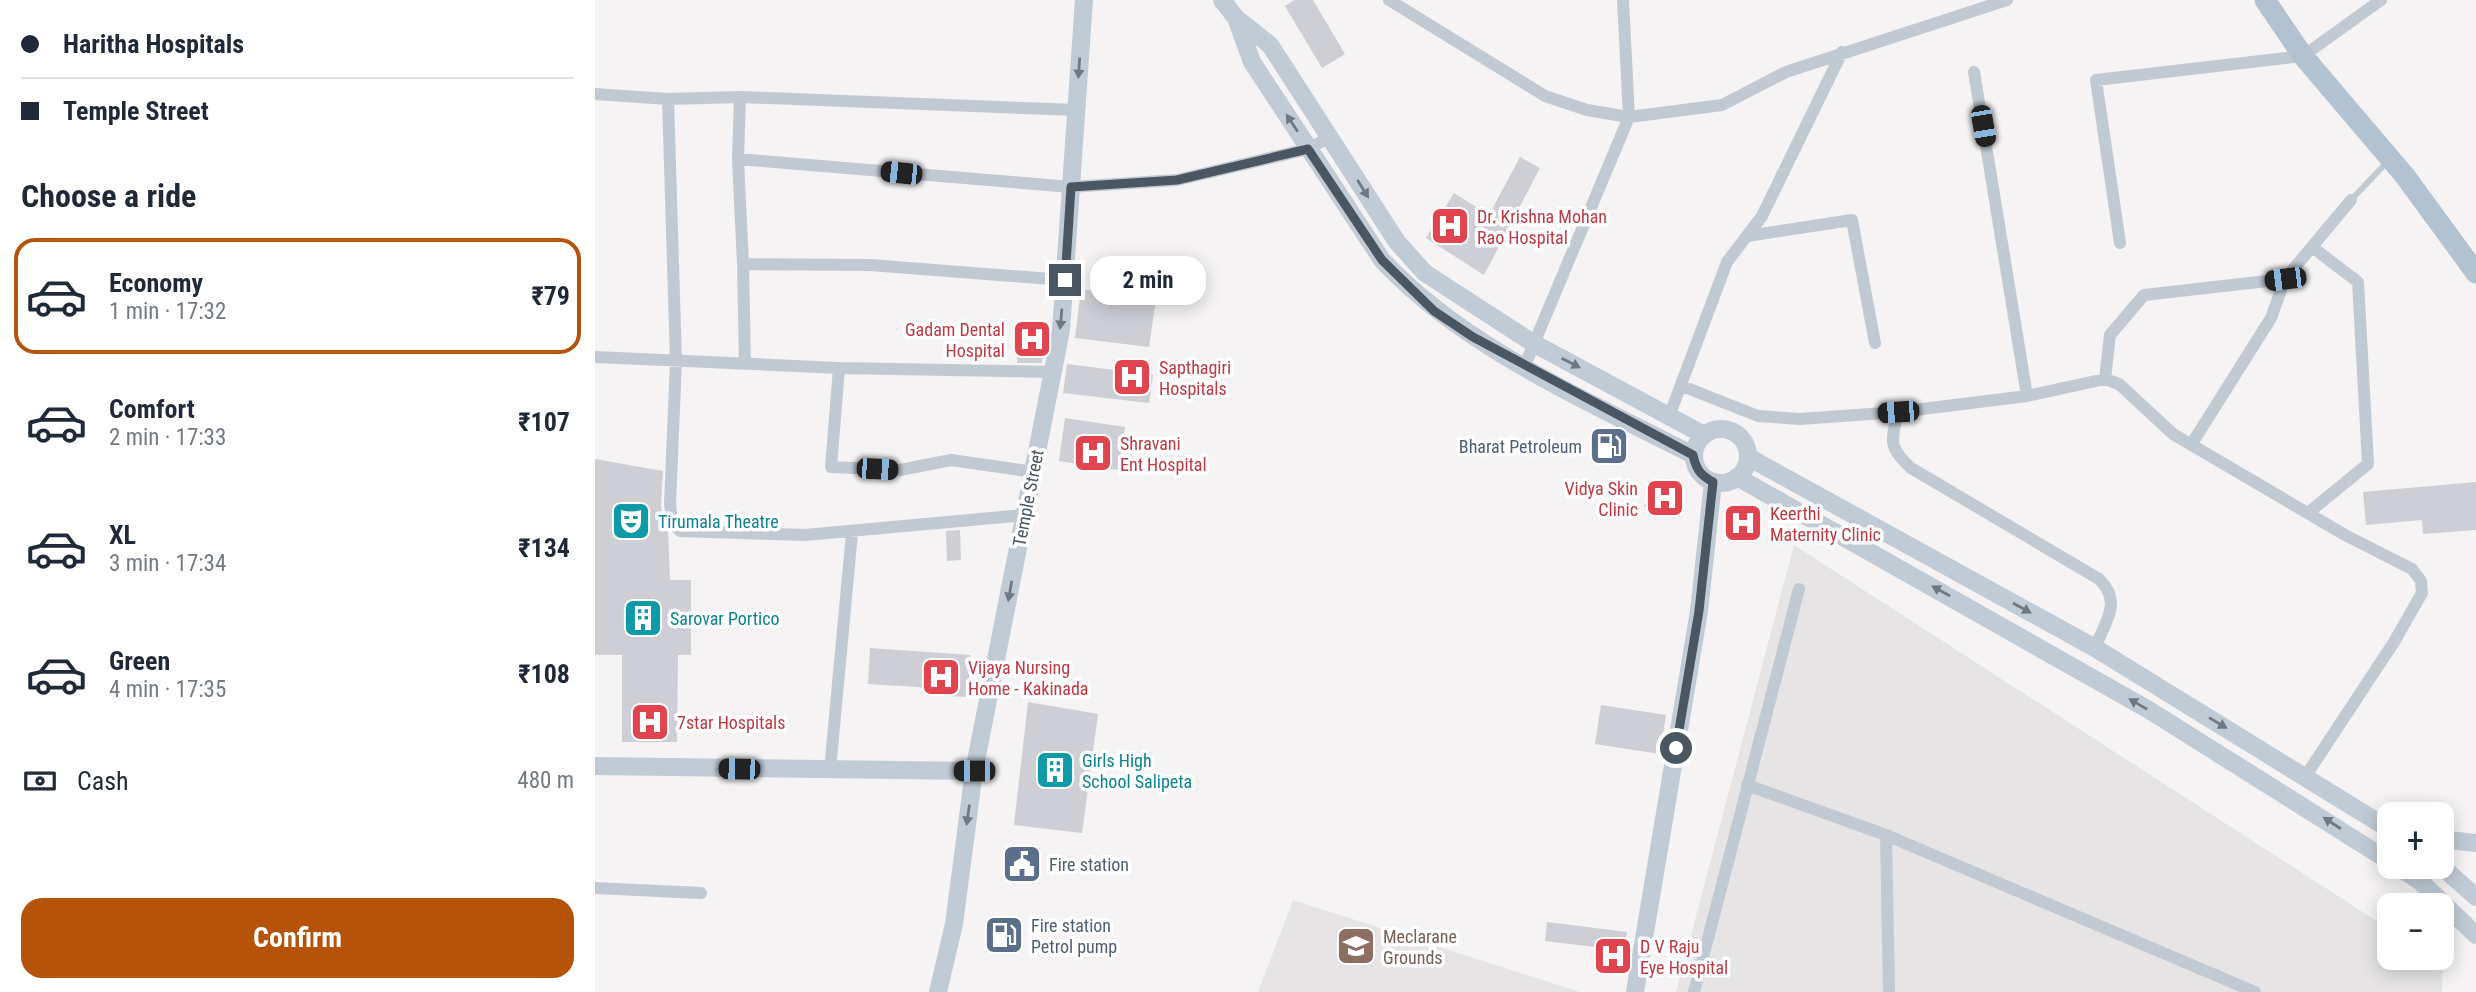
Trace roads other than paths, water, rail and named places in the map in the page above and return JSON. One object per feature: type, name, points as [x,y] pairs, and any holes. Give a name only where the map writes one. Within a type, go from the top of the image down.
[{"type":"main road","points":[[2265,0],[2303,56],[2390,159],[2476,274]]},
{"type":"street","name":"Temple Street","points":[[938,992],[954,924],[974,771],[1054,372],[1065,280],[1084,0]]},
{"type":"street","points":[[1222,0],[1236,18],[1270,46],[1397,242],[1425,273],[1533,343],[1705,435]]},
{"type":"street","points":[[1388,0],[1545,96],[1587,110],[1629,117],[1722,105],[1786,72],[2007,0]]},
{"type":"street","points":[[1525,365],[1578,245],[1609,159],[1629,117],[1622,0]]},
{"type":"street","points":[[2120,243],[2096,80],[2303,56],[2381,0]]},
{"type":"street","points":[[1236,18],[1252,62],[1382,260],[1404,284],[1434,311],[1525,365],[1693,455]]},
{"type":"street","points":[[1670,415],[1727,262],[1762,216],[1842,52]]},
{"type":"street","points":[[1974,72],[2027,396]]},
{"type":"street","points":[[595,94],[668,99],[740,97],[1076,110]]},
{"type":"street","points":[[740,97],[738,159],[745,364]]},
{"type":"street","points":[[668,99],[676,362],[670,503],[672,523],[680,531],[805,535],[852,533],[1025,515]]},
{"type":"street","points":[[738,159],[1071,187],[1177,180],[1308,149],[1331,137]]},
{"type":"street","points":[[2191,445],[2270,318],[2285,279],[2351,200]]},
{"type":"street","points":[[1747,236],[1852,220],[1875,343]]},
{"type":"street","points":[[2308,513],[2368,464],[2358,282],[2312,247]]},
{"type":"street","points":[[743,264],[870,265],[1065,280]]},
{"type":"street","points":[[2105,379],[2110,335],[2144,295],[2285,279]]},
{"type":"street","points":[[595,357],[839,368],[1054,372]]},
{"type":"street","points":[[839,368],[831,467],[900,470],[951,460],[1034,472]]},
{"type":"street","points":[[1682,386],[1758,416],[1800,419],[1898,412],[2027,396],[2105,379],[2119,384],[2158,423],[2191,445],[2308,513],[2413,569],[2421,581],[2422,593],[2394,642],[2305,777]]},
{"type":"street","points":[[1898,412],[1892,440],[1896,454],[1912,468],[2099,579],[2111,590],[2113,601],[2095,648]]},
{"type":"street","points":[[1716,430],[1728,430],[1738,436],[1745,445],[1748,457],[1745,468],[1737,477],[1726,483],[1713,482],[1702,476],[1695,466],[1693,455],[1697,443],[1705,435],[1716,430]]},
{"type":"street","points":[[1748,457],[2095,648],[2377,822]]},
{"type":"street","points":[[1737,477],[2015,632],[2274,786],[2377,853]]},
{"type":"street","points":[[1635,992],[1699,611],[1713,482]]},
{"type":"street","points":[[830,770],[852,533]]},
{"type":"street","points":[[1694,992],[1799,589]]},
{"type":"street","points":[[2274,786],[2285,765]]},
{"type":"street","points":[[595,766],[974,771]]},
{"type":"street","points":[[1747,785],[1886,835],[2255,992]]},
{"type":"street","points":[[1886,835],[1889,992]]},
{"type":"street","points":[[2454,840],[2476,843]]},
{"type":"street","points":[[2454,878],[2476,897]]},
{"type":"street","points":[[2416,879],[2476,935]]},
{"type":"street","points":[[595,888],[701,893]]},
{"type":"lane","points":[[2351,200],[2390,159]]},
{"type":"place","name":"Dr. Krishna Mohan Rao Hospital","points":[[1450,226]]},
{"type":"place","name":"Gadam Dental Hospital","points":[[1032,339]]},
{"type":"place","name":"Sapthagiri Hospitals","points":[[1132,377]]},
{"type":"place","name":"Bharat Petroleum","points":[[1609,446]]},
{"type":"place","name":"Shravani Ent Hospital","points":[[1093,453]]},
{"type":"place","name":"Vidya Skin Clinic","points":[[1665,498]]},
{"type":"place","name":"Tirumala Theatre","points":[[631,521]]},
{"type":"place","name":"Keerthi Maternity Clinic","points":[[1743,523]]},
{"type":"place","name":"Sarovar Portico","points":[[643,618]]},
{"type":"place","name":"Vijaya Nursing Home - Kakinada","points":[[941,677]]},
{"type":"place","name":"7star Hospitals","points":[[650,722]]},
{"type":"place","name":"Girls High School Salipeta","points":[[1055,770]]},
{"type":"place","name":"Fire station","points":[[1022,864]]},
{"type":"place","name":"Fire station Petrol pump","points":[[1004,935]]},
{"type":"place","name":"Meclarane Grounds","points":[[1356,946]]},
{"type":"place","name":"D V Raju Eye Hospital","points":[[1613,956]]}]
